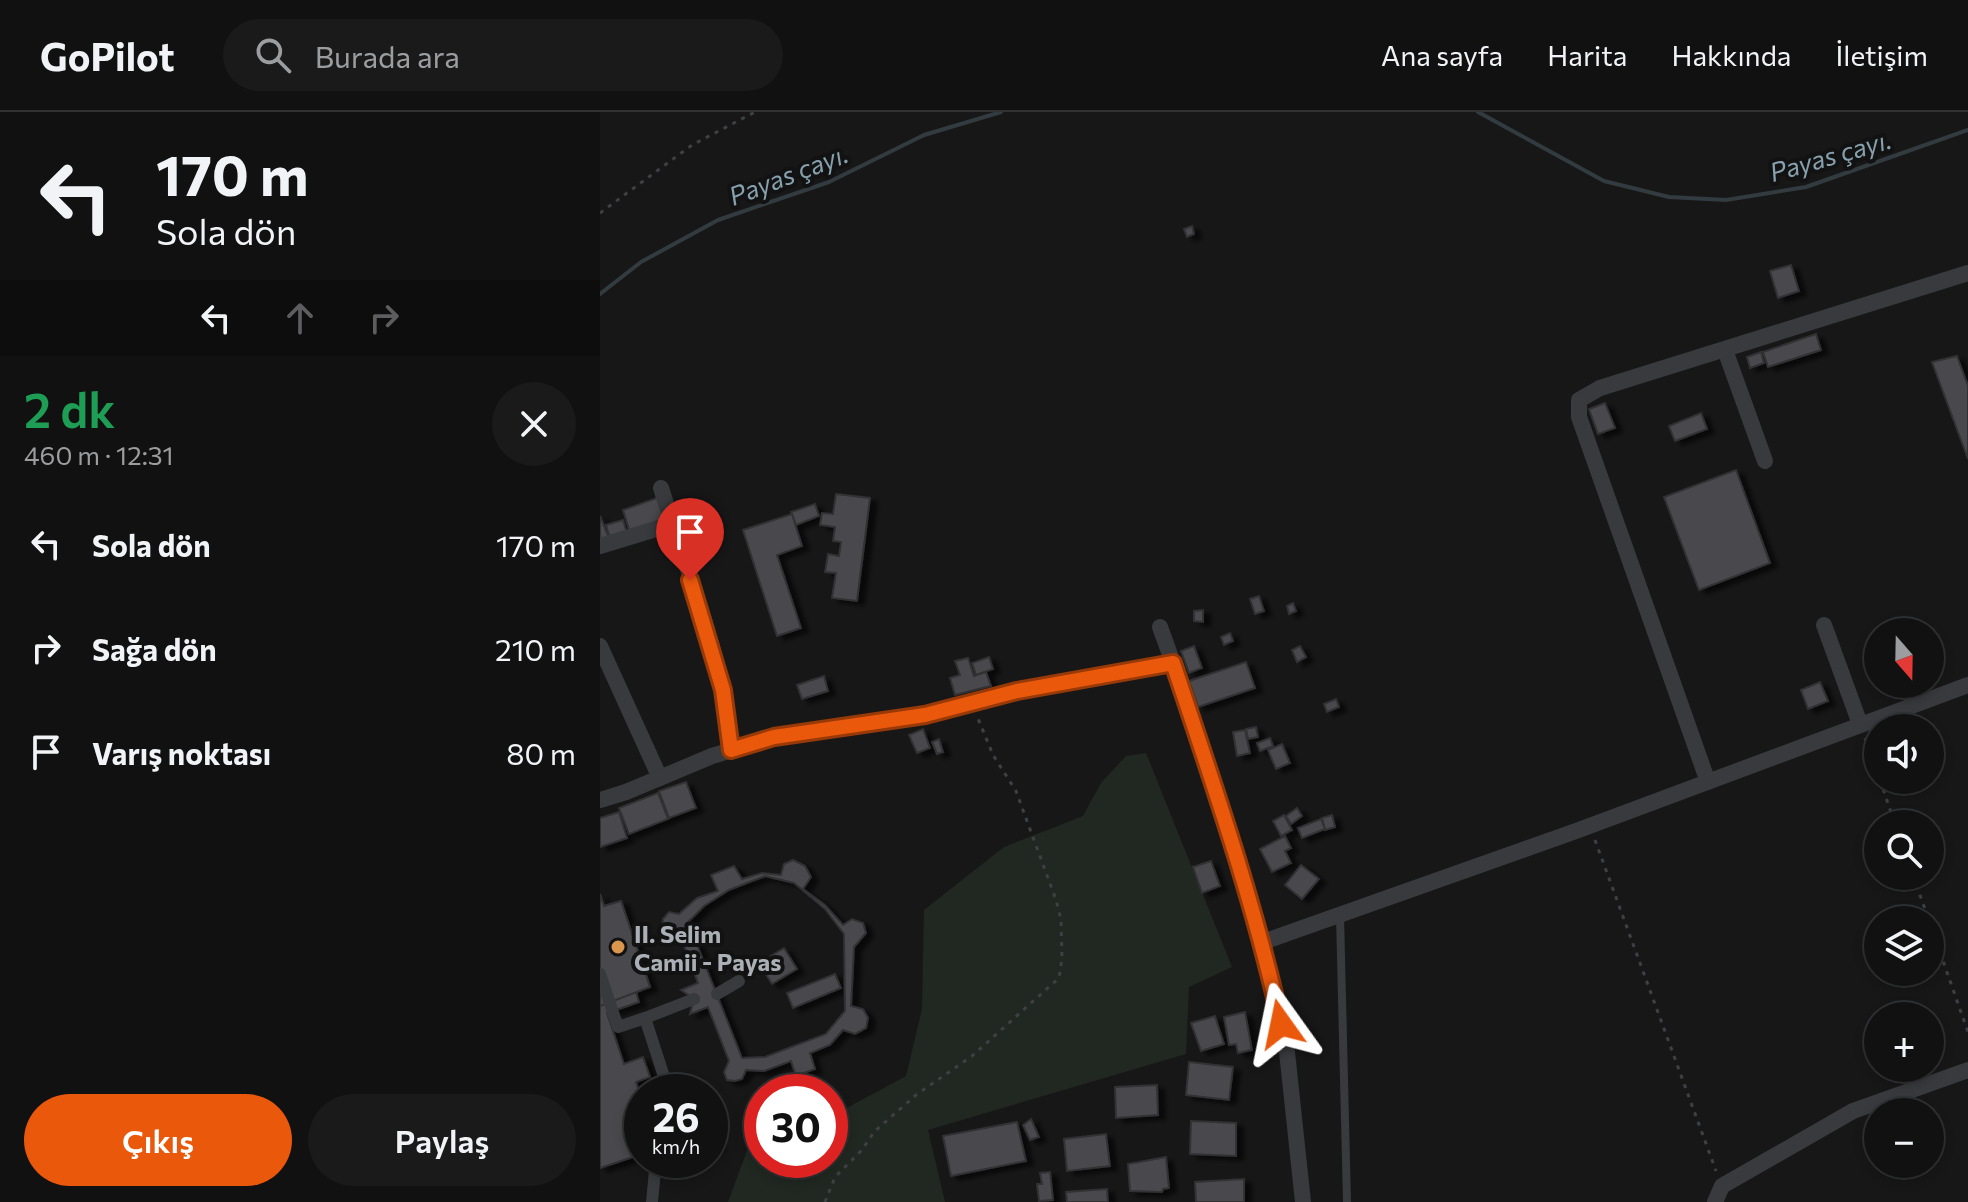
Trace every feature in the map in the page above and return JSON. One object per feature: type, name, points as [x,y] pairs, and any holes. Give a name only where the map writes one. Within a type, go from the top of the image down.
[{"type":"street","points":[[1708,782],[1579,417],[1579,400],[1600,388],[1968,273]]},
{"type":"street","points":[[1725,350],[1765,461]]},
{"type":"street","points":[[661,488],[723,690],[731,750]]},
{"type":"street","points":[[600,546],[672,524]]},
{"type":"street","points":[[1824,625],[1860,724]]},
{"type":"street","points":[[1160,627],[1230,832],[1263,942],[1287,1052],[1303,1202]]},
{"type":"street","points":[[600,646],[660,778]]},
{"type":"street","points":[[600,800],[731,750],[774,737],[925,715],[1017,691],[1173,663]]},
{"type":"street","points":[[1263,942],[1589,826],[1968,685]]},
{"type":"street","points":[[600,974],[618,1027],[694,999]]},
{"type":"street","points":[[717,994],[739,981]]},
{"type":"street","points":[[645,1018],[663,1074]]},
{"type":"street","points":[[1715,1202],[1722,1186],[1853,1111],[1968,1070]]},
{"type":"street","points":[[652,1202],[654,1178]]},
{"type":"lane","points":[[1340,915],[1347,1202]]},
{"type":"path","points":[[600,213],[692,145],[755,112]]},
{"type":"path","points":[[825,1202],[835,1177],[899,1108],[972,1056],[1059,978],[1061,919],[1056,900],[1016,791],[993,755],[971,703]]},
{"type":"path","points":[[1860,724],[1864,735]]},
{"type":"path","points":[[1589,826],[1722,1186]]},
{"type":"path","points":[[1944,964],[1968,1032]]},
{"type":"shaded area","points":[[1146,753],[1232,967],[1189,987],[1186,1054],[928,1130],[945,1202],[728,1202],[744,1159],[744,1178],[848,1178],[848,1107],[906,1076],[922,1009],[924,910],[1004,847],[1083,816],[1101,783],[1126,756]]},
{"type":"building","points":[[1192,226],[1194,234],[1187,237],[1184,229]]},
{"type":"building","points":[[1791,265],[1799,291],[1778,298],[1770,271]]},
{"type":"building","points":[[1816,334],[1821,350],[1768,367],[1763,352]]},
{"type":"building","points":[[1761,352],[1764,363],[1750,368],[1747,357]]},
{"type":"building","points":[[1957,356],[1968,386],[1968,459],[1932,362]]},
{"type":"building","points":[[1605,403],[1615,428],[1598,434],[1589,409]]},
{"type":"building","points":[[1701,413],[1707,429],[1675,441],[1669,426]]},
{"type":"building","points":[[1736,470],[1770,563],[1699,590],[1664,497]]},
{"type":"building","points":[[836,494],[870,498],[857,601],[832,598],[836,573],[825,572],[828,554],[839,556],[841,542],[833,541],[835,527],[820,525],[822,513],[833,514]]},
{"type":"building","points":[[657,498],[665,521],[630,533],[623,510]]},
{"type":"building","points":[[815,504],[819,516],[796,525],[791,512]]},
{"type":"building","points":[[792,514],[802,546],[777,555],[801,628],[777,636],[743,530]]},
{"type":"building","points":[[600,516],[609,538],[600,542]]},
{"type":"building","points":[[623,520],[627,533],[610,538],[606,525]]},
{"type":"building","points":[[1259,596],[1264,611],[1255,614],[1250,599]]},
{"type":"building","points":[[1293,603],[1296,611],[1289,614],[1287,606]]},
{"type":"building","points":[[1203,610],[1203,622],[1194,621],[1194,611]]},
{"type":"building","points":[[1230,633],[1233,641],[1224,645],[1221,637]]},
{"type":"building","points":[[1194,646],[1202,668],[1189,673],[1181,651]]},
{"type":"building","points":[[1300,646],[1306,657],[1297,662],[1292,650]]},
{"type":"building","points":[[989,657],[993,669],[976,675],[972,663]]},
{"type":"building","points":[[968,658],[974,676],[986,672],[991,686],[955,695],[950,678],[960,675],[955,661]]},
{"type":"building","points":[[1246,662],[1255,688],[1198,707],[1189,681]]},
{"type":"building","points":[[824,676],[828,691],[802,699],[797,685]]},
{"type":"building","points":[[1820,682],[1828,701],[1808,709],[1801,690]]},
{"type":"building","points":[[1336,699],[1339,707],[1327,712],[1324,704]]},
{"type":"building","points":[[1256,727],[1258,737],[1248,739],[1246,729]]},
{"type":"building","points":[[923,729],[930,748],[917,753],[909,735]]},
{"type":"building","points":[[1245,730],[1250,753],[1237,756],[1233,732]]},
{"type":"building","points":[[1270,738],[1273,746],[1260,751],[1257,743]]},
{"type":"building","points":[[939,739],[943,752],[937,754],[932,742]]},
{"type":"building","points":[[1282,744],[1290,763],[1276,769],[1268,750]]},
{"type":"building","points":[[686,782],[696,808],[669,818],[659,791]]},
{"type":"building","points":[[658,793],[668,819],[629,834],[619,808]]},
{"type":"building","points":[[1297,808],[1302,816],[1291,824],[1286,816]]},
{"type":"building","points":[[619,812],[627,838],[600,847],[600,818]]},
{"type":"building","points":[[1284,815],[1292,830],[1281,836],[1273,821]]},
{"type":"building","points":[[1332,815],[1335,827],[1325,830],[1322,818]]},
{"type":"building","points":[[1321,819],[1325,829],[1302,838],[1298,828]]},
{"type":"building","points":[[1285,836],[1291,848],[1285,851],[1291,863],[1272,872],[1260,849]]},
{"type":"building","points":[[793,860],[805,866],[811,877],[803,889],[825,905],[843,925],[852,919],[863,923],[866,933],[854,947],[851,1006],[863,1009],[868,1018],[866,1028],[855,1034],[843,1030],[830,1045],[810,1053],[815,1069],[795,1074],[791,1061],[764,1071],[746,1070],[742,1079],[728,1080],[728,1074],[724,1072],[729,1061],[708,1007],[690,1014],[694,999],[681,990],[698,983],[679,932],[671,934],[662,929],[663,919],[669,912],[679,914],[697,898],[718,891],[711,875],[734,866],[742,879],[762,873],[781,875],[784,864]],"holes":[[[765,876],[794,883],[825,909],[844,934],[845,1011],[826,1034],[765,1057],[742,1058],[688,922],[704,906],[729,890]]]},
{"type":"building","points":[[1211,861],[1220,886],[1202,893],[1193,867]]},
{"type":"building","points":[[1301,865],[1319,879],[1302,899],[1285,885]]},
{"type":"building","points":[[600,894],[604,906],[621,901],[650,987],[636,992],[639,1002],[607,1013],[624,1064],[643,1057],[649,1074],[624,1074],[624,1160],[600,1168],[600,999],[632,988],[608,916],[600,919]]},
{"type":"building","name":"II. Selim Camii - Payas","points":[[600,894],[604,906],[621,901],[650,987],[600,1006]]},
{"type":"building","points":[[784,948],[797,969],[772,984],[759,963]]},
{"type":"building","points":[[835,974],[841,988],[793,1008],[787,993]]},
{"type":"building","points":[[1245,1012],[1252,1050],[1238,1053],[1236,1044],[1229,1045],[1224,1017]]},
{"type":"building","points":[[1215,1016],[1224,1044],[1201,1051],[1191,1023]]},
{"type":"building","points":[[1189,1062],[1233,1067],[1229,1100],[1186,1095]]},
{"type":"building","points":[[1157,1085],[1158,1115],[1116,1118],[1115,1087]]},
{"type":"building","points":[[1031,1119],[1039,1137],[1030,1140],[1023,1125]]},
{"type":"building","points":[[1191,1121],[1236,1123],[1236,1156],[1190,1154]]},
{"type":"building","points":[[1017,1122],[1026,1161],[951,1176],[943,1136]]},
{"type":"building","points":[[1106,1134],[1110,1166],[1067,1171],[1064,1139]]},
{"type":"building","points":[[1166,1157],[1169,1188],[1162,1192],[1130,1191],[1128,1164]]},
{"type":"building","points":[[1050,1172],[1053,1200],[1039,1201],[1037,1184],[1042,1184],[1040,1173]]},
{"type":"building","points":[[1244,1179],[1244,1202],[1196,1202],[1195,1182]]},
{"type":"building","points":[[1107,1189],[1108,1202],[1067,1202],[1066,1192]]},
{"type":"waterway","name":"Payas çayı.","points":[[600,294],[641,262],[718,220],[829,182],[924,135],[1001,112]]},
{"type":"waterway","name":"Payas çayı.","points":[[1478,112],[1604,181],[1669,197],[1726,200],[1806,187],[1968,130]]},
{"type":"place","name":"II. Selim Camii - Payas","points":[[618,947]]},
{"type":"route","points":[[690,580],[717,664],[728,713],[731,750],[774,737],[925,715],[1017,691],[1173,663],[1248,890],[1281,1024]]}]
